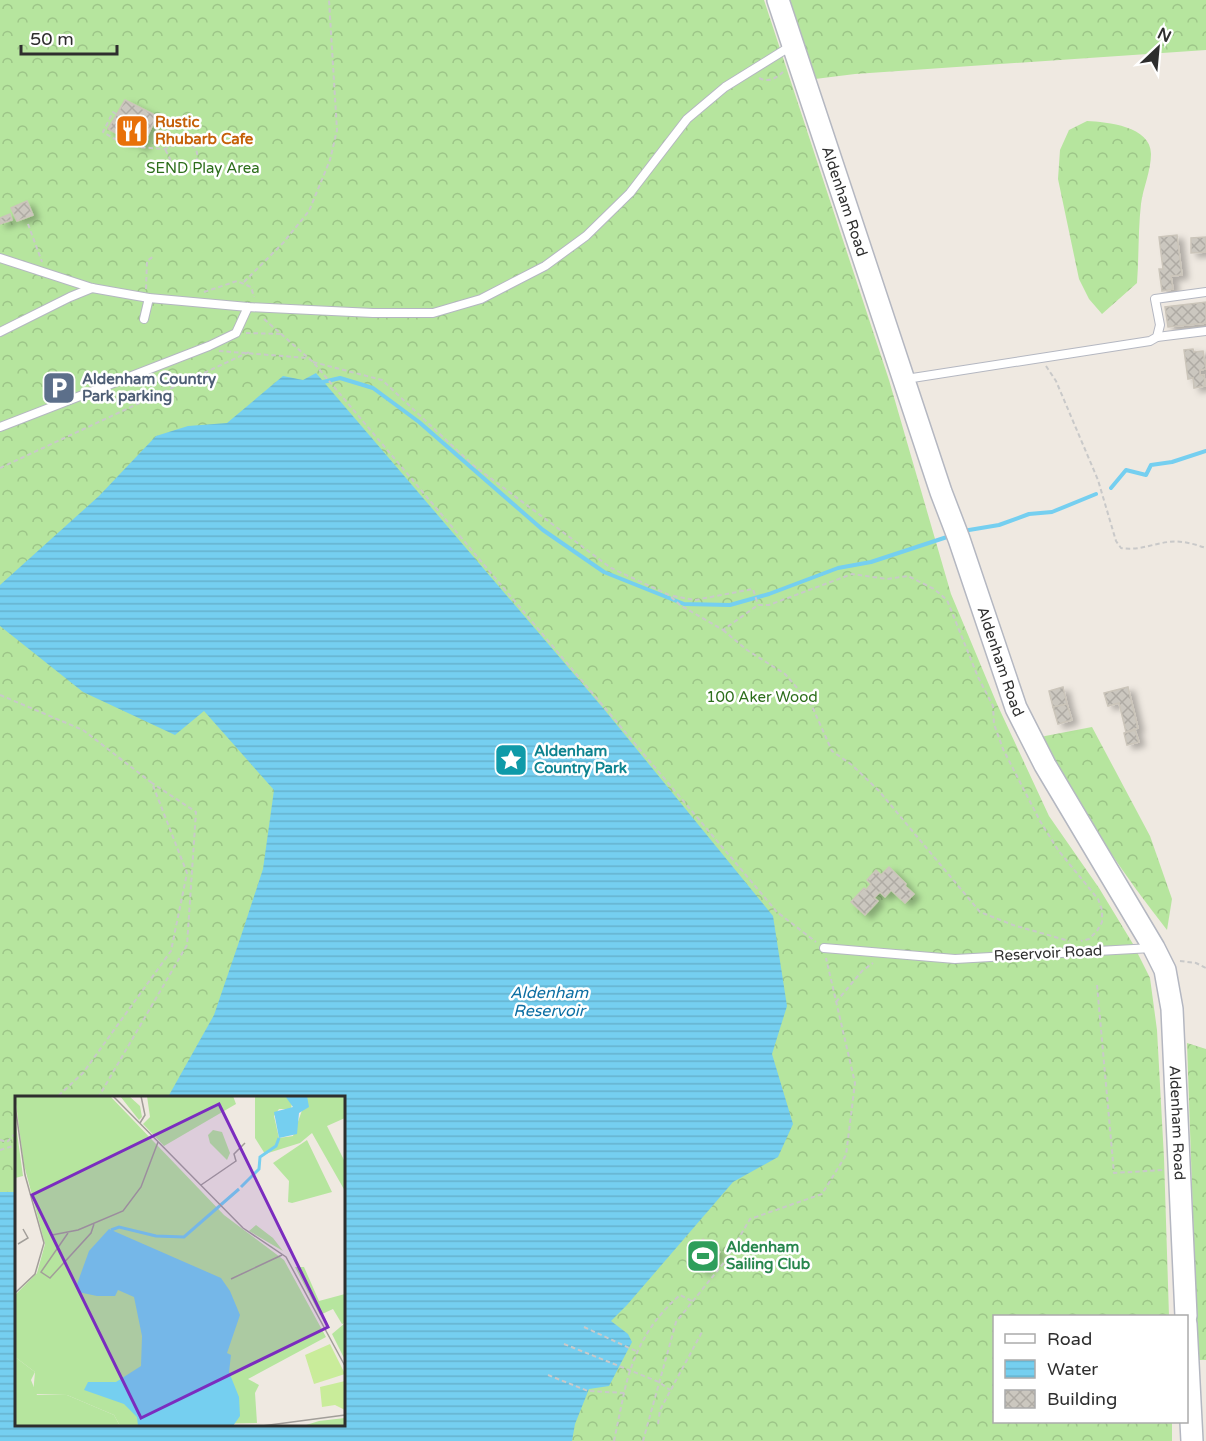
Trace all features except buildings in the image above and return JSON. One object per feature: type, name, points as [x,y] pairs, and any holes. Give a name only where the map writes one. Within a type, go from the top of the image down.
[{"type":"street","name":"Aldenham Road","points":[[778,0],[1016,708],[1045,765],[1147,948],[1165,970],[1172,1009],[1186,1315]]},
{"type":"street","points":[[1188,1363],[1192,1441]]},
{"type":"lane","points":[[0,258],[92,288],[147,298],[252,307],[373,313],[433,313],[481,299],[545,266],[586,236],[630,193],[687,119],[725,87],[793,48]]},
{"type":"lane","points":[[0,332],[92,288]]},
{"type":"lane","points":[[1157,337],[1160,325],[1155,298],[1206,291]]},
{"type":"lane","points":[[144,319],[147,298]]},
{"type":"lane","points":[[0,427],[213,344],[236,333],[252,307]]},
{"type":"lane","points":[[904,379],[1206,331]]},
{"type":"lane","name":"Reservoir Road","points":[[824,948],[955,958],[1147,948]]},
{"type":"path","points":[[244,282],[283,243],[309,211],[330,160],[337,130],[329,0]]},
{"type":"path","points":[[750,72],[763,80],[774,80],[785,71],[793,48]]},
{"type":"path","points":[[116,114],[113,112],[103,132],[122,143],[137,147],[165,149],[179,143],[189,143],[198,154],[196,163],[189,170],[179,170],[172,163],[165,149]]},
{"type":"path","points":[[28,224],[46,273]]},
{"type":"path","points":[[147,298],[147,261],[154,256]]},
{"type":"path","points":[[189,302],[210,289],[237,281],[244,282],[251,287],[254,293],[252,307],[313,362],[777,912],[824,948],[855,1083],[846,1155],[822,1194],[750,1219],[726,1260],[676,1322],[643,1441]]},
{"type":"path","points":[[236,333],[282,334]]},
{"type":"path","points":[[213,344],[220,353],[249,352],[308,358]]},
{"type":"path","points":[[0,468],[249,352]]},
{"type":"path","points":[[1030,359],[1044,363],[1056,381],[1098,480],[1116,541],[1121,548],[1132,550],[1170,541],[1191,543],[1206,548]]},
{"type":"path","points":[[313,362],[382,380],[473,465],[611,568],[669,595],[680,605],[723,630],[747,651],[785,674],[811,704],[832,751],[852,765],[879,791],[980,912],[1012,926],[1072,942],[1089,939],[1097,931],[1102,922],[1102,910],[1098,899],[1058,850],[1040,821],[1003,749],[994,724],[993,706],[978,677],[947,600],[934,588],[908,576],[887,579],[852,574],[769,605],[758,605],[723,630]]},
{"type":"path","points":[[669,595],[695,600],[753,589],[758,605]]},
{"type":"path","points":[[0,695],[83,730],[152,783],[196,812],[187,945],[99,1096]]},
{"type":"path","points":[[58,1096],[82,1073],[171,951],[188,873],[152,783]]},
{"type":"path","points":[[836,1002],[862,971],[886,953]]},
{"type":"path","points":[[1179,961],[1196,963],[1206,968]]},
{"type":"path","points":[[1097,985],[1114,1173],[1179,1168]]},
{"type":"path","points":[[0,1140],[7,1142],[15,1134]]},
{"type":"path","points":[[0,1150],[15,1145]]},
{"type":"path","points":[[614,1441],[629,1371],[652,1323],[680,1294],[692,1301]]},
{"type":"path","points":[[584,1327],[639,1352]]},
{"type":"path","points":[[658,1424],[660,1410],[702,1332]]},
{"type":"path","points":[[564,1344],[659,1382],[670,1390]]},
{"type":"path","points":[[548,1375],[588,1391],[624,1393]]},
{"type":"green space","name":"Aldenham Country Park","points":[[0,0],[764,0],[889,380],[951,594],[997,704],[1049,816],[1099,888],[1133,944],[1150,978],[1157,1030],[1169,1315],[993,1315],[993,1423],[1172,1423],[1172,1441],[0,1441]]},
{"type":"green space","points":[[789,0],[1206,0],[1206,50],[855,74],[815,79]]},
{"type":"green space","points":[[1087,121],[1116,124],[1136,132],[1144,137],[1151,154],[1141,204],[1137,283],[1102,314],[1089,299],[1079,279],[1058,179],[1060,150],[1069,130]]},
{"type":"green space","points":[[1092,727],[1150,836],[1172,899],[1167,930],[1099,836],[1040,737]]},
{"type":"green space","points":[[1187,1043],[1206,1049],[1206,1360],[1198,1360]]},
{"type":"water","name":"Aldenham Reservoir","points":[[316,373],[603,708],[773,916],[787,1006],[772,1054],[793,1124],[778,1157],[733,1182],[611,1321],[628,1334],[632,1342],[609,1386],[589,1389],[575,1424],[572,1441],[0,1441],[0,1192],[15,1192],[15,1426],[345,1426],[345,1096],[169,1096],[214,1015],[263,869],[274,790],[204,711],[175,735],[83,692],[0,626],[0,585],[99,496],[156,436],[188,426],[227,423],[283,376],[303,380]]},
{"type":"waterway","points":[[323,382],[340,378],[373,388],[419,422],[543,530],[604,572],[684,604],[730,605],[769,594],[838,568],[871,562],[950,536]]},
{"type":"waterway","points":[[1111,488],[1126,470],[1146,475],[1151,465],[1172,462],[1206,451]]},
{"type":"waterway","points":[[963,531],[999,525],[1029,514],[1052,512],[1096,494]]},
{"type":"place","name":"Rustic Rhubarb Cafe","points":[[132,131]]},
{"type":"place","name":"Aldenham Country Park parking","points":[[59,388]]},
{"type":"place","name":"Aldenham Country Park","points":[[511,760]]},
{"type":"place","name":"Aldenham Sailing Club","points":[[703,1256]]},
{"type":"park label","name":"SEND Play Area","points":[[203,168]]},
{"type":"park label","name":"100 Aker Wood","points":[[762,697]]}]
